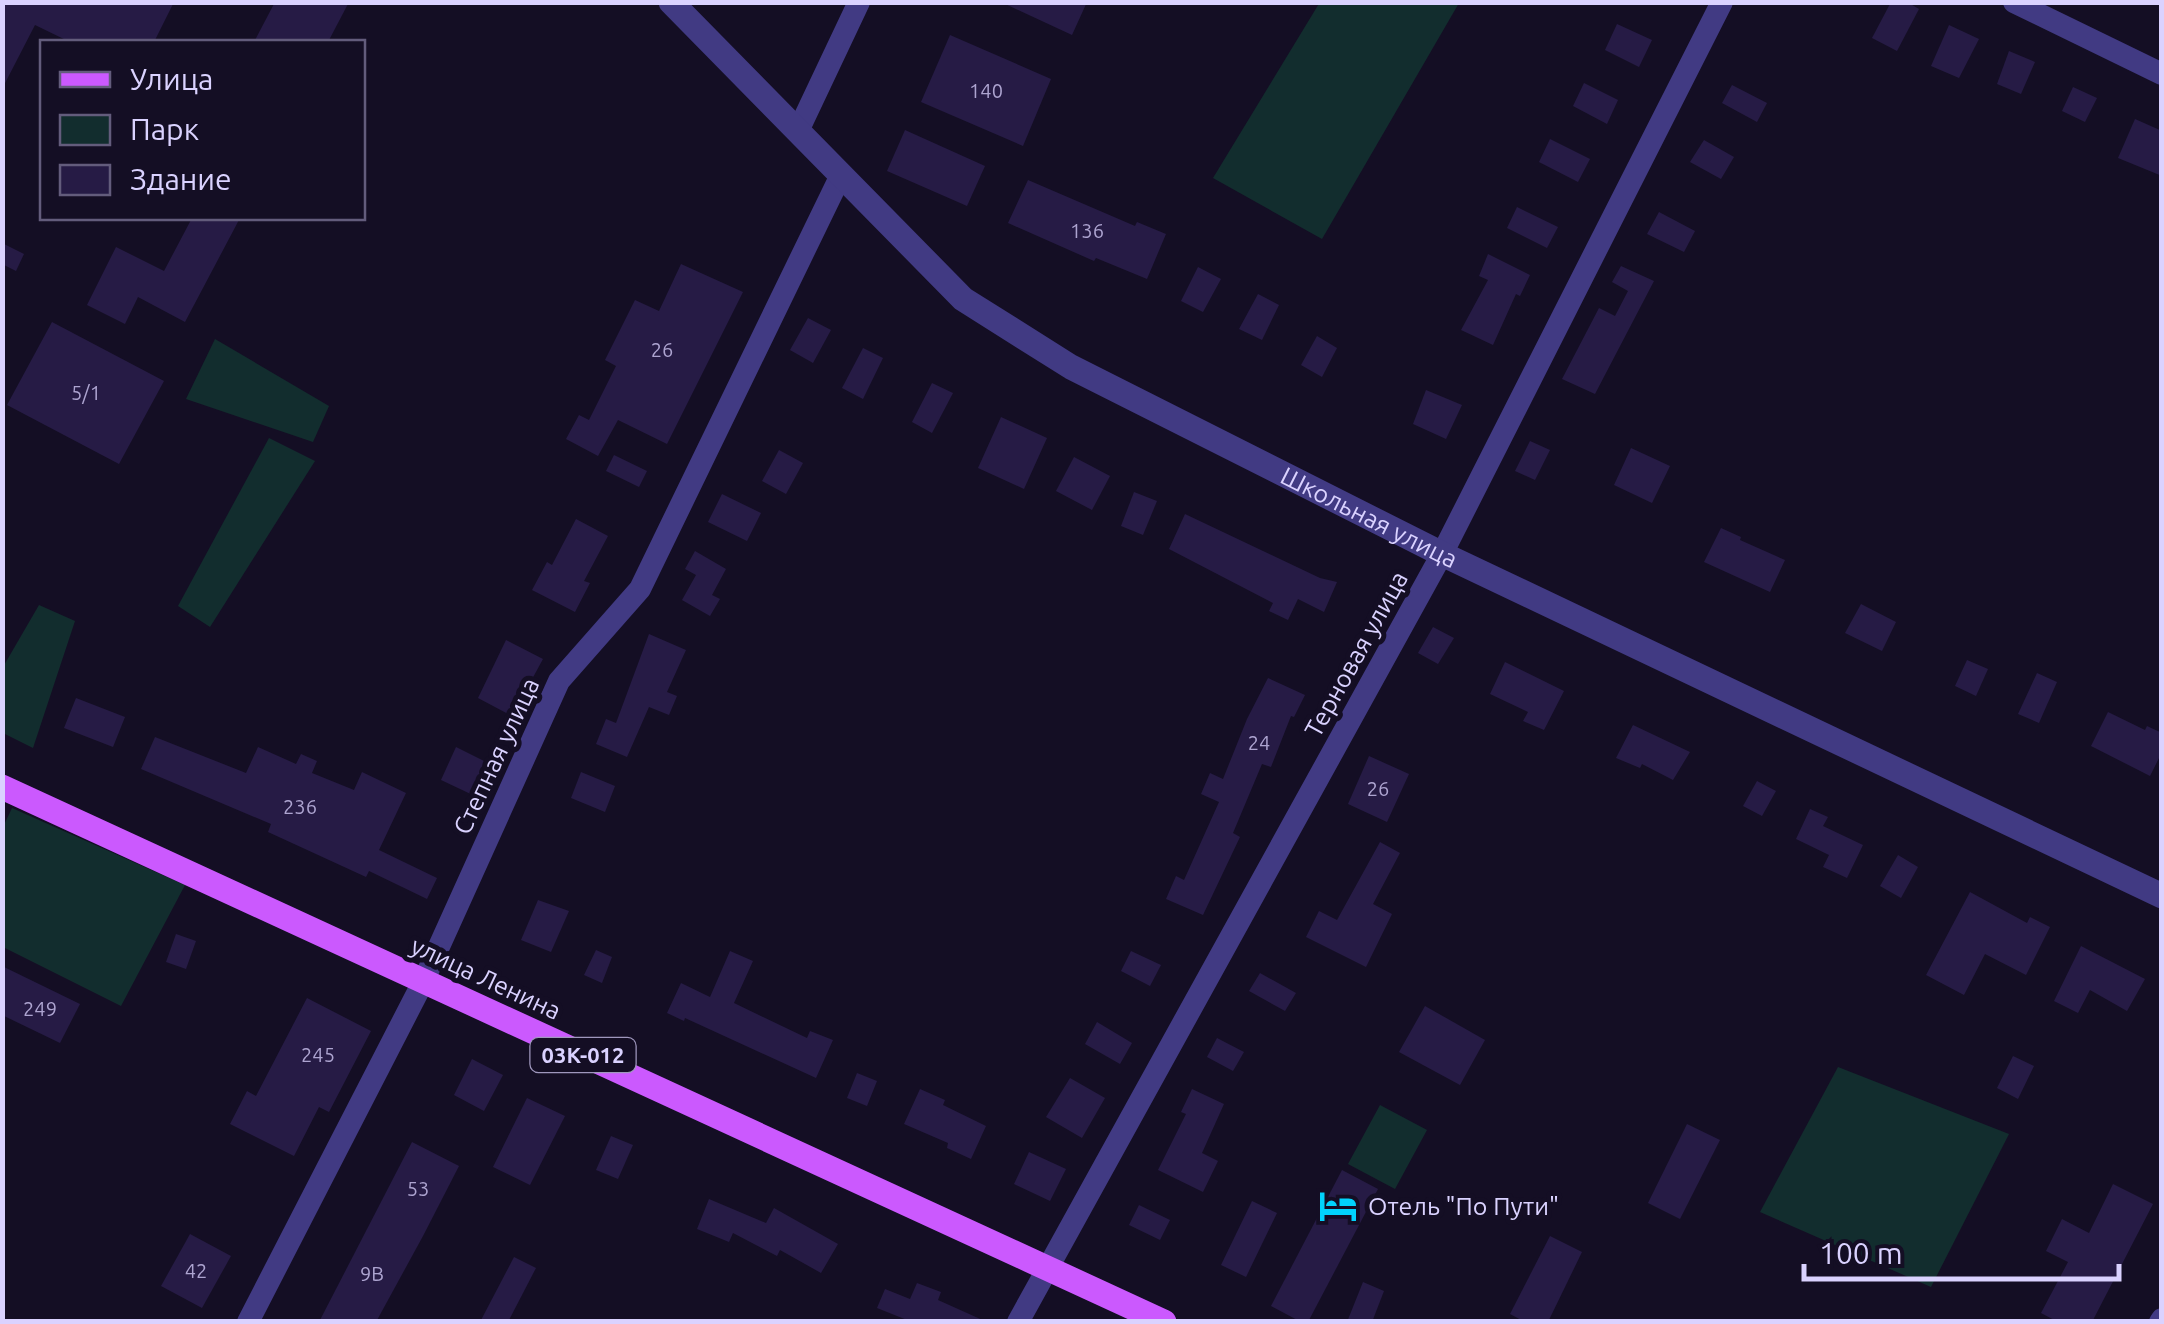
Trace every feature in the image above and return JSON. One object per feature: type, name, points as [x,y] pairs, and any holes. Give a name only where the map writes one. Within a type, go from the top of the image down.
[{"type":"main road","name":"улица Ленина","points":[[2,786],[1164,1322]]},
{"type":"street","name":"Школьная улица","points":[[671,2],[963,300],[1071,367],[1442,554],[2162,896]]},
{"type":"street","points":[[798,132],[859,2]]},
{"type":"street","name":"Терновая улица","points":[[1018,1322],[1442,554],[1722,2]]},
{"type":"street","points":[[2014,2],[2162,74]]},
{"type":"street","name":"Степная улица","points":[[248,1322],[423,982],[559,682],[640,588],[841,175]]},
{"type":"green space","points":[[1320,2],[1459,3],[1322,239],[1213,178]]},
{"type":"green space","points":[[215,339],[329,406],[313,442],[186,399]]},
{"type":"green space","points":[[269,438],[315,461],[210,627],[178,606]]},
{"type":"green space","points":[[39,605],[75,621],[33,748],[3,733],[3,667]]},
{"type":"green space","points":[[12,808],[185,885],[121,1006],[3,947],[3,827]]},
{"type":"green space","points":[[1838,1067],[2009,1134],[1931,1287],[1760,1212]]},
{"type":"green space","points":[[1380,1105],[1427,1130],[1395,1189],[1348,1164]]},
{"type":"building","points":[[2,2],[174,2],[155,40],[66,40],[35,25],[2,89]]},
{"type":"building","points":[[275,2],[349,2],[329,40],[255,40]]},
{"type":"building","points":[[1001,2],[1087,2],[1072,35]]},
{"type":"building","points":[[1891,2],[1907,2],[1919,9],[1897,51],[1872,38]]},
{"type":"building","points":[[1617,24],[1652,40],[1639,67],[1605,50]]},
{"type":"building","points":[[1949,25],[1979,39],[1959,78],[1931,66]]},
{"type":"building","points":[[950,35],[1051,79],[1023,146],[921,102]]},
{"type":"building","points":[[2009,51],[2035,62],[2021,94],[1997,84]]},
{"type":"building","points":[[1584,83],[1618,100],[1607,124],[1573,106]]},
{"type":"building","points":[[1732,85],[1767,103],[1757,122],[1722,103]]},
{"type":"building","points":[[2073,87],[2097,98],[2085,122],[2062,111]]},
{"type":"building","points":[[2135,119],[2162,131],[2162,176],[2118,158]]},
{"type":"building","points":[[905,130],[985,166],[967,206],[887,171]]},
{"type":"building","points":[[1550,139],[1590,159],[1578,182],[1539,162]]},
{"type":"building","points":[[1704,140],[1734,157],[1721,179],[1690,162]]},
{"type":"building","points":[[1028,180],[1135,226],[1137,222],[1166,234],[1147,279],[1096,258],[1094,261],[1008,223]]},
{"type":"building","points":[[1517,207],[1558,227],[1547,248],[1507,228]]},
{"type":"building","points":[[1659,212],[1695,231],[1684,252],[1647,234]]},
{"type":"building","points":[[191,220],[239,220],[185,322],[138,297],[125,324],[87,305],[116,247],[164,271]]},
{"type":"building","points":[[2,243],[24,254],[16,271],[2,264]]},
{"type":"building","points":[[1488,254],[1530,275],[1520,296],[1516,294],[1493,345],[1461,330],[1488,280],[1479,276]]},
{"type":"building","points":[[681,264],[743,292],[667,444],[618,420],[598,456],[566,439],[579,415],[589,420],[616,366],[605,360],[635,300],[659,311]]},
{"type":"building","points":[[1621,266],[1654,281],[1595,394],[1562,379],[1599,308],[1615,316],[1628,291],[1612,282]]},
{"type":"building","points":[[1198,267],[1221,279],[1203,312],[1181,301]]},
{"type":"building","points":[[1258,294],[1279,305],[1262,340],[1239,329]]},
{"type":"building","points":[[808,318],[831,330],[813,363],[790,350]]},
{"type":"building","points":[[52,322],[164,381],[119,464],[7,405]]},
{"type":"building","points":[[1317,336],[1337,348],[1322,377],[1301,365]]},
{"type":"building","points":[[863,348],[883,358],[863,399],[842,388]]},
{"type":"building","points":[[932,383],[953,393],[932,433],[912,422]]},
{"type":"building","points":[[1426,390],[1462,405],[1446,439],[1413,424]]},
{"type":"building","points":[[1001,417],[1047,438],[1024,489],[978,468]]},
{"type":"building","points":[[1530,441],[1550,450],[1535,480],[1515,471]]},
{"type":"building","points":[[1631,448],[1670,466],[1652,503],[1614,485]]},
{"type":"building","points":[[779,450],[803,463],[786,494],[762,481]]},
{"type":"building","points":[[614,455],[647,471],[639,487],[606,471]]},
{"type":"building","points":[[1074,457],[1110,476],[1092,510],[1056,491]]},
{"type":"building","points":[[1134,492],[1157,501],[1143,535],[1121,526]]},
{"type":"building","points":[[722,494],[761,513],[747,541],[708,522]]},
{"type":"building","points":[[1185,514],[1320,578],[1337,582],[1324,612],[1298,599],[1288,620],[1269,611],[1273,603],[1169,549]]},
{"type":"building","points":[[576,519],[608,536],[584,581],[590,583],[575,612],[532,590],[547,562],[552,565]]},
{"type":"building","points":[[1721,528],[1785,560],[1770,592],[1704,562]]},
{"type":"building","points":[[695,551],[726,569],[712,595],[720,599],[710,616],[682,600],[696,575],[685,569]]},
{"type":"building","points":[[1861,604],[1896,622],[1882,651],[1845,633]]},
{"type":"building","points":[[1433,627],[1454,638],[1438,664],[1418,653]]},
{"type":"building","points":[[649,634],[686,650],[667,692],[677,696],[669,715],[649,707],[627,757],[596,744],[606,719],[616,723]]},
{"type":"building","points":[[506,640],[543,659],[512,716],[478,698]]},
{"type":"building","points":[[1967,660],[1988,669],[1976,696],[1955,686]]},
{"type":"building","points":[[1505,662],[1564,691],[1544,730],[1523,721],[1528,712],[1490,694]]},
{"type":"building","points":[[2037,673],[2057,682],[2039,723],[2018,714]]},
{"type":"building","points":[[1268,678],[1305,695],[1294,717],[1291,716],[1271,767],[1262,764],[1233,833],[1240,837],[1203,915],[1166,899],[1176,876],[1184,880],[1219,802],[1201,794],[1210,773],[1223,779]]},
{"type":"building","points":[[76,698],[125,717],[113,747],[64,728]]},
{"type":"building","points":[[2108,712],[2145,730],[2147,726],[2162,733],[2162,752],[2150,776],[2091,746]]},
{"type":"building","points":[[1633,725],[1690,752],[1673,780],[1642,764],[1640,768],[1616,758]]},
{"type":"building","points":[[155,737],[246,773],[258,747],[296,764],[301,754],[317,761],[312,773],[354,790],[362,772],[406,793],[379,850],[437,878],[427,899],[369,871],[366,877],[268,832],[271,824],[141,769]]},
{"type":"building","points":[[456,747],[492,765],[477,797],[441,780]]},
{"type":"building","points":[[1369,756],[1409,774],[1387,822],[1348,804]]},
{"type":"building","points":[[581,772],[615,786],[605,812],[571,798]]},
{"type":"building","points":[[1757,781],[1776,791],[1762,816],[1743,806]]},
{"type":"building","points":[[1810,809],[1828,817],[1823,826],[1863,845],[1847,878],[1823,867],[1829,855],[1796,839]]},
{"type":"building","points":[[1380,842],[1400,853],[1373,904],[1392,914],[1366,967],[1306,937],[1319,911],[1337,920]]},
{"type":"building","points":[[1898,855],[1918,867],[1901,898],[1880,886]]},
{"type":"building","points":[[1970,892],[2027,923],[2030,917],[2050,927],[2026,975],[1985,954],[1964,995],[1926,975]]},
{"type":"building","points":[[538,900],[569,911],[551,952],[521,940]]},
{"type":"building","points":[[176,934],[196,941],[186,969],[166,962]]},
{"type":"building","points":[[2081,946],[2145,979],[2127,1011],[2090,990],[2078,1013],[2054,1001]]},
{"type":"building","points":[[596,950],[612,957],[602,983],[584,975]]},
{"type":"building","points":[[730,951],[753,961],[734,1003],[807,1038],[810,1031],[833,1040],[816,1078],[667,1013],[681,983],[710,997]]},
{"type":"building","points":[[1131,951],[1161,965],[1150,986],[1121,971]]},
{"type":"building","points":[[2,966],[80,1004],[60,1043],[2,1015]]},
{"type":"building","points":[[1260,973],[1296,993],[1285,1011],[1249,991]]},
{"type":"building","points":[[307,998],[371,1031],[329,1112],[319,1107],[294,1156],[230,1124],[247,1091],[256,1096]]},
{"type":"building","points":[[1425,1006],[1485,1040],[1460,1085],[1399,1052]]},
{"type":"building","points":[[1097,1022],[1132,1043],[1120,1064],[1085,1044]]},
{"type":"building","points":[[1217,1038],[1244,1052],[1233,1071],[1207,1057]]},
{"type":"building","points":[[2013,1056],[2034,1066],[2018,1099],[1997,1088]]},
{"type":"building","points":[[472,1059],[503,1075],[484,1111],[454,1095]]},
{"type":"building","points":[[857,1073],[877,1081],[867,1106],[847,1098]]},
{"type":"building","points":[[1070,1078],[1105,1098],[1082,1138],[1046,1117]]},
{"type":"building","points":[[920,1089],[986,1126],[971,1159],[947,1148],[948,1143],[904,1124]]},
{"type":"building","points":[[1192,1089],[1224,1104],[1202,1153],[1218,1161],[1203,1192],[1158,1170],[1186,1114],[1181,1112]]},
{"type":"building","points":[[527,1098],[565,1116],[530,1185],[493,1167]]},
{"type":"building","points":[[1687,1124],[1720,1140],[1680,1219],[1648,1203]]},
{"type":"building","points":[[611,1136],[633,1145],[618,1179],[596,1170]]},
{"type":"building","points":[[412,1142],[459,1166],[423,1236],[376,1322],[319,1322]]},
{"type":"building","points":[[1029,1152],[1066,1169],[1050,1201],[1014,1184]]},
{"type":"building","points":[[1342,1170],[1378,1189],[1308,1322],[1301,1322],[1271,1306]]},
{"type":"building","points":[[2113,1184],[2153,1204],[2092,1322],[2058,1322],[2041,1313],[2068,1262],[2046,1251],[2062,1219],[2089,1233]]},
{"type":"building","points":[[709,1199],[766,1223],[774,1208],[838,1244],[821,1273],[780,1250],[777,1256],[733,1233],[729,1242],[697,1229]]},
{"type":"building","points":[[1252,1201],[1277,1213],[1246,1277],[1221,1265]]},
{"type":"building","points":[[1139,1205],[1170,1220],[1160,1240],[1129,1225]]},
{"type":"building","points":[[190,1234],[231,1256],[202,1308],[161,1286]]},
{"type":"building","points":[[1550,1236],[1582,1252],[1548,1322],[1525,1322],[1510,1314]]},
{"type":"building","points":[[514,1257],[536,1268],[508,1322],[480,1322]]},
{"type":"building","points":[[1363,1282],[1384,1291],[1372,1322],[1347,1322]]},
{"type":"building","points":[[917,1283],[941,1292],[938,1300],[987,1322],[912,1322],[877,1308],[885,1289],[910,1299]]},
{"type":"place","name":"Отель \"По Пути\"","points":[[1338,1206]]}]
